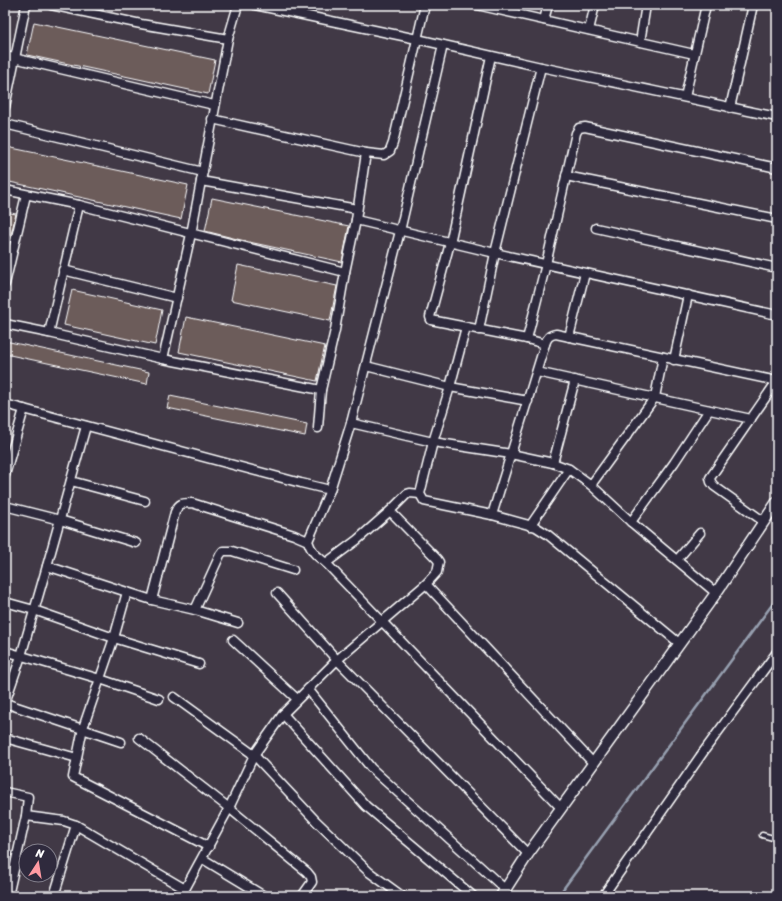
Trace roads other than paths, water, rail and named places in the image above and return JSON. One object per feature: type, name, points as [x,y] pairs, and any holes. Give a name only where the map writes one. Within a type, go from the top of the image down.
[{"type":"street","points":[[5,107],[26,5]]},
{"type":"street","points":[[53,5],[141,24],[228,39]]},
{"type":"street","points":[[163,359],[191,234],[214,105],[228,39],[238,5]]},
{"type":"street","points":[[255,5],[685,97],[730,108],[777,116]]},
{"type":"street","points":[[212,119],[366,153],[384,155],[390,151],[425,5]]},
{"type":"street","points":[[477,5],[502,7],[544,20],[694,54]]},
{"type":"street","points":[[544,20],[548,5]]},
{"type":"street","points":[[589,30],[595,5]]},
{"type":"street","points":[[640,42],[646,5]]},
{"type":"street","points":[[685,97],[706,5]]},
{"type":"street","points":[[730,108],[753,5]]},
{"type":"street","points":[[443,45],[400,231],[351,423],[330,490],[308,541],[312,552],[326,563],[561,808]]},
{"type":"street","points":[[5,56],[214,105]]},
{"type":"street","points":[[491,56],[450,243],[430,317],[432,320],[436,321],[545,344]]},
{"type":"street","points":[[479,330],[495,253],[541,67]]},
{"type":"street","points":[[5,124],[203,172]]},
{"type":"street","points":[[527,339],[576,133],[579,128],[585,127],[777,168]]},
{"type":"street","points":[[318,428],[321,390],[335,330],[356,220],[366,153]]},
{"type":"street","points":[[566,176],[777,219]]},
{"type":"street","points":[[201,181],[357,209]]},
{"type":"street","points":[[5,190],[78,206],[345,272]]},
{"type":"street","points":[[5,284],[26,195]]},
{"type":"street","points":[[49,333],[78,206]]},
{"type":"street","points":[[356,220],[450,243],[777,314]]},
{"type":"street","points":[[596,228],[777,268]]},
{"type":"street","points":[[63,270],[177,298]]},
{"type":"street","points":[[569,337],[585,273]]},
{"type":"street","points":[[674,360],[688,295]]},
{"type":"street","points":[[5,324],[163,359],[321,390]]},
{"type":"street","points":[[466,327],[433,442],[420,494],[424,501],[492,515],[530,526],[547,534],[679,643]]},
{"type":"street","points":[[492,515],[547,338],[556,334],[777,381],[712,474],[711,482],[714,486],[763,521]]},
{"type":"street","points":[[590,485],[655,397],[663,357]]},
{"type":"street","points":[[366,366],[450,387],[528,400]]},
{"type":"street","points":[[537,372],[751,419]]},
{"type":"street","points":[[553,462],[575,380]]},
{"type":"street","points":[[5,404],[330,490]]},
{"type":"street","points":[[5,475],[24,409]]},
{"type":"street","points":[[631,522],[710,410]]},
{"type":"street","points":[[351,423],[433,442],[553,462],[569,469],[590,485],[631,522],[716,593]]},
{"type":"street","points":[[86,426],[21,656],[7,696],[7,704],[83,728],[121,742]]},
{"type":"street","points":[[530,526],[569,469]]},
{"type":"street","points":[[71,481],[145,501]]},
{"type":"street","points":[[326,563],[357,540],[407,494],[420,494]]},
{"type":"street","points":[[308,689],[372,768],[503,893],[528,854],[716,593],[777,502]]},
{"type":"street","points":[[152,600],[175,512],[178,505],[183,503],[192,503],[294,535],[308,541]]},
{"type":"street","points":[[5,506],[60,520],[136,543]]},
{"type":"street","points":[[26,816],[64,821],[76,825],[184,893],[229,808],[254,755],[283,714],[337,660],[426,584],[437,572],[439,562],[437,559],[390,511]]},
{"type":"street","points":[[677,560],[700,533]]},
{"type":"street","points":[[195,610],[223,551],[232,551],[292,570]]},
{"type":"street","points":[[47,566],[152,600],[195,610],[238,623]]},
{"type":"street","points":[[426,584],[593,763]]},
{"type":"street","points":[[127,592],[114,638],[83,728],[74,778],[209,847]]},
{"type":"street","points":[[277,593],[337,660],[528,854]]},
{"type":"street","points":[[5,602],[34,610],[114,638],[199,664]]},
{"type":"street","points":[[234,640],[297,699]]},
{"type":"street","points":[[5,652],[100,678],[159,699]]},
{"type":"street","points":[[603,896],[704,751],[777,652]]},
{"type":"street","points":[[174,697],[254,755],[316,821],[369,872],[402,896]]},
{"type":"street","points":[[283,714],[366,806],[473,896]]},
{"type":"street","points":[[5,738],[77,758]]},
{"type":"street","points":[[139,738],[229,808],[311,877],[312,882],[302,896]]},
{"type":"street","points":[[5,792],[28,797],[26,816],[8,896]]},
{"type":"street","points":[[54,896],[76,825]]},
{"type":"street","points":[[203,858],[264,896]]},
{"type":"lane","points":[[762,835],[777,839]]},
{"type":"waterway","points":[[558,896],[777,598]]}]
